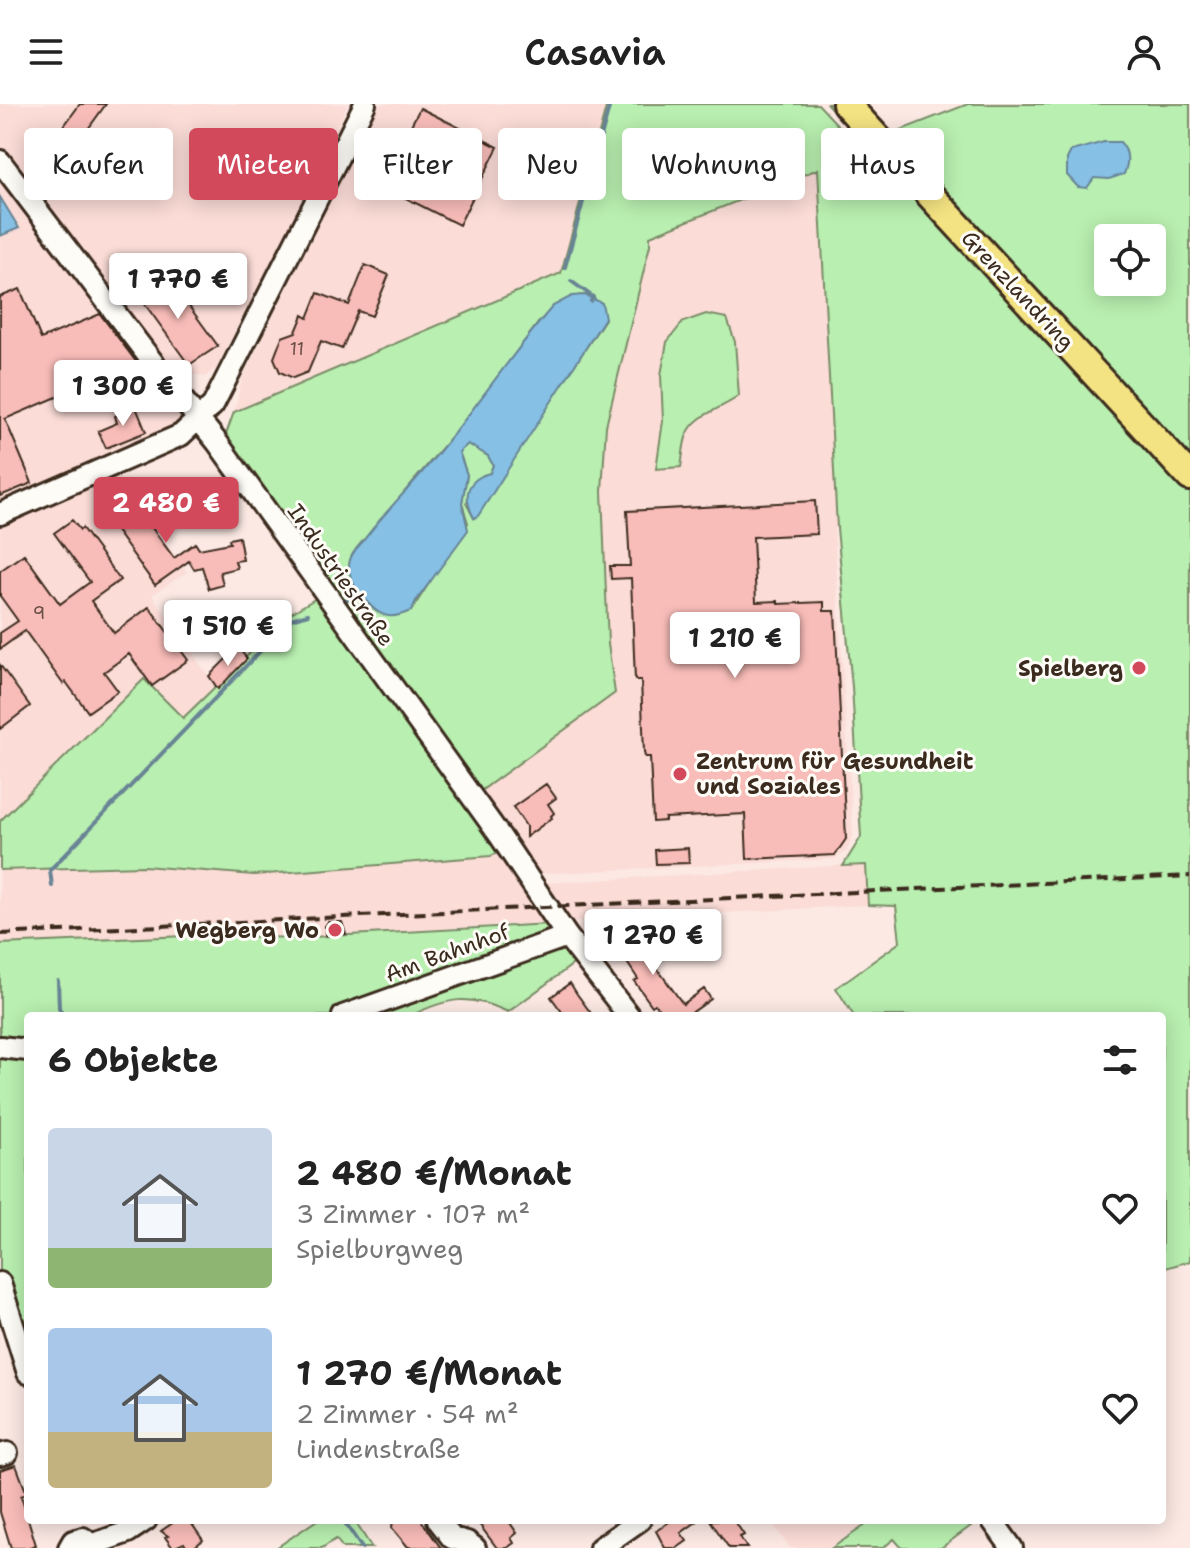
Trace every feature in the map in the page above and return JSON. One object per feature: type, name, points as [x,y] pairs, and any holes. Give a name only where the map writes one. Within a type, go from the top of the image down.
[{"type":"main road","name":"Grenzlandring","points":[[846,104],[1190,477]]},
{"type":"street","points":[[0,514],[181,435],[213,405],[365,104]]},
{"type":"street","name":"Industriestraße","points":[[0,161],[217,442],[500,836],[567,936],[626,1012]]},
{"type":"street","name":"Am Bahnhof","points":[[354,1012],[567,936]]},
{"type":"street","points":[[0,1047],[24,1050]]},
{"type":"street","points":[[0,1283],[24,1360]]},
{"type":"street","points":[[80,1540],[128,1532],[140,1524]]},
{"type":"street","points":[[441,1524],[452,1538],[475,1548]]},
{"type":"street","points":[[600,1548],[625,1541],[637,1524]]},
{"type":"street","points":[[995,1524],[1012,1548]]},
{"type":"shaded area","points":[[0,104],[348,104],[337,128],[189,128],[189,200],[303,200],[216,368],[205,377],[183,372],[169,360],[191,389],[196,437],[116,475],[187,572],[152,595],[215,686],[182,718],[144,679],[0,821]]},
{"type":"shaded area","points":[[379,104],[607,104],[600,128],[498,128],[498,200],[581,200],[561,273],[234,412],[242,379],[331,200],[338,200],[338,186],[354,154],[354,200],[482,200],[482,128],[367,128]]},
{"type":"shaded area","points":[[818,168],[837,528],[834,530],[853,836],[847,851],[834,859],[536,874],[478,793],[615,693],[608,644],[602,491],[606,426],[650,235],[738,200],[805,200],[805,173]]},
{"type":"shaded area","points":[[500,852],[526,884],[866,864],[868,905],[294,937],[210,935],[0,986],[0,870],[144,866],[254,875],[491,856]]},
{"type":"shaded area","points":[[773,1524],[865,1524],[829,1548],[790,1548]]},
{"type":"green space","points":[[607,104],[818,104],[840,128],[821,128],[821,200],[944,200],[944,128],[906,128],[968,104],[1190,104],[1190,1261],[1166,1268],[1166,1012],[851,1012],[836,988],[900,942],[896,906],[868,905],[866,865],[843,866],[861,837],[852,687],[837,528],[818,169],[805,174],[805,128],[622,128],[622,200],[740,200],[650,236],[606,426],[602,491],[608,644],[615,693],[478,793],[434,734],[421,744],[500,852],[491,856],[254,875],[144,866],[0,870],[0,821],[144,679],[183,718],[291,613],[330,590],[225,437],[234,412],[561,273],[581,200],[606,200],[606,128],[600,128]],"holes":[[[585,295],[593,297],[605,319],[474,518],[466,503],[493,465],[488,456],[468,444],[459,451],[467,475],[462,503],[468,523],[411,611],[349,570],[356,549],[458,429],[549,312],[559,303]]]},
{"type":"green space","points":[[827,104],[836,104],[880,128],[849,128]]},
{"type":"green space","points":[[706,314],[727,318],[735,342],[739,396],[702,417],[691,428],[681,467],[656,469],[663,421],[661,375],[667,342],[683,322]]},
{"type":"green space","points":[[568,923],[591,951],[508,1012],[481,1002],[459,1000],[419,1012],[24,1012],[24,1378],[20,1380],[0,1314],[0,944],[210,935],[294,938]]},
{"type":"green space","points":[[311,1524],[357,1524],[372,1548],[343,1548],[336,1539],[322,1548],[276,1548]]},
{"type":"green space","points":[[867,1524],[974,1524],[941,1548],[902,1548],[894,1539],[883,1548],[832,1548]]},
{"type":"water","points":[[1104,142],[1120,142],[1123,145],[1127,157],[1124,174],[1109,179],[1094,178],[1087,188],[1078,187],[1067,175],[1067,159],[1071,151]]},
{"type":"water","points":[[0,197],[19,228],[0,236]]},
{"type":"water","points":[[585,295],[602,303],[605,318],[478,516],[474,518],[468,503],[468,490],[475,480],[490,473],[493,465],[488,456],[468,444],[459,452],[467,475],[462,503],[468,530],[411,611],[391,616],[378,612],[352,580],[349,567],[354,552],[441,450],[553,306],[572,296]]},
{"type":"building","points":[[80,104],[106,104],[89,128],[62,128]]},
{"type":"building","points":[[420,108],[460,128],[410,128]]},
{"type":"building","points":[[482,139],[498,147],[482,179]]},
{"type":"building","points":[[410,200],[472,200],[459,225]]},
{"type":"building","points":[[365,265],[389,275],[372,316],[358,311],[342,349],[321,341],[308,372],[293,378],[280,372],[274,358],[282,337],[296,332],[303,315],[308,318],[318,293],[349,305]]},
{"type":"building","points":[[167,276],[218,346],[189,365],[139,296]]},
{"type":"building","points":[[20,289],[41,339],[100,314],[137,363],[5,419],[32,483],[0,496],[0,297]]},
{"type":"building","points":[[136,407],[146,432],[106,448],[98,431],[117,423],[115,416]]},
{"type":"building","points":[[123,488],[174,558],[195,543],[199,549],[230,543],[229,539],[239,537],[243,560],[235,561],[237,568],[220,572],[223,585],[209,589],[202,567],[194,569],[189,561],[155,585],[98,506]]},
{"type":"building","points":[[815,501],[817,534],[753,537],[756,602],[824,602],[824,611],[835,611],[846,839],[835,855],[747,859],[745,814],[665,818],[665,821],[653,822],[650,757],[645,757],[644,752],[641,680],[635,680],[631,578],[611,579],[610,566],[630,566],[627,511]]},
{"type":"building","points":[[72,520],[80,530],[82,528],[120,580],[91,601],[114,633],[149,607],[188,660],[152,686],[129,654],[104,672],[118,691],[88,712],[66,682],[63,684],[25,631],[0,649],[0,633],[18,621],[0,596],[0,571],[24,554],[60,604],[90,582],[54,533]]},
{"type":"building","points":[[238,647],[247,659],[218,689],[209,676]]},
{"type":"building","points":[[0,665],[30,706],[0,729]]},
{"type":"building","points":[[546,784],[556,798],[548,804],[554,813],[552,818],[526,837],[526,826],[513,807]]},
{"type":"building","points":[[688,848],[689,863],[656,864],[655,850]]},
{"type":"building","name":"Wegberg Wo","points":[[328,922],[342,922],[346,934],[325,935]]},
{"type":"building","points":[[620,931],[627,941],[641,931],[655,952],[649,957],[683,1004],[704,989],[711,999],[693,1012],[661,1012],[655,1004],[652,1006],[634,981],[638,979],[620,952],[616,954],[606,940]]},
{"type":"building","points":[[570,983],[590,1012],[562,1012],[551,997]]},
{"type":"building","points":[[16,1465],[24,1486],[24,1495],[21,1496],[24,1524],[30,1524],[36,1545],[11,1548],[0,1512],[0,1470]]},
{"type":"building","points":[[171,1524],[192,1524],[203,1540],[193,1548],[187,1548],[184,1543],[173,1548],[165,1537],[168,1536],[161,1531]]},
{"type":"building","points":[[392,1524],[424,1524],[441,1548],[408,1547],[392,1528]]},
{"type":"building","points":[[479,1524],[511,1524],[517,1533],[511,1538],[514,1543],[507,1548],[497,1548]]},
{"type":"building","points":[[666,1524],[693,1524],[681,1533],[687,1541],[677,1548],[665,1548],[656,1531]]},
{"type":"building","points":[[713,1524],[737,1524],[747,1548],[729,1548]]},
{"type":"waterway","points":[[565,267],[610,104]]},
{"type":"waterway","points":[[571,281],[593,297],[591,301]]},
{"type":"waterway","points":[[344,600],[365,596]]},
{"type":"waterway","points":[[52,886],[50,870],[291,619],[308,614]]},
{"type":"waterway","points":[[58,981],[61,1012]]},
{"type":"waterway","points":[[346,1524],[362,1548]]},
{"type":"railway","points":[[0,934],[1190,876]]},
{"type":"place","name":"Spielberg","points":[[1139,668]]},
{"type":"place","name":"Zentrum für Gesundheit und Soziales","points":[[680,774]]},
{"type":"place","name":"Wegberg Wo","points":[[335,930]]}]
